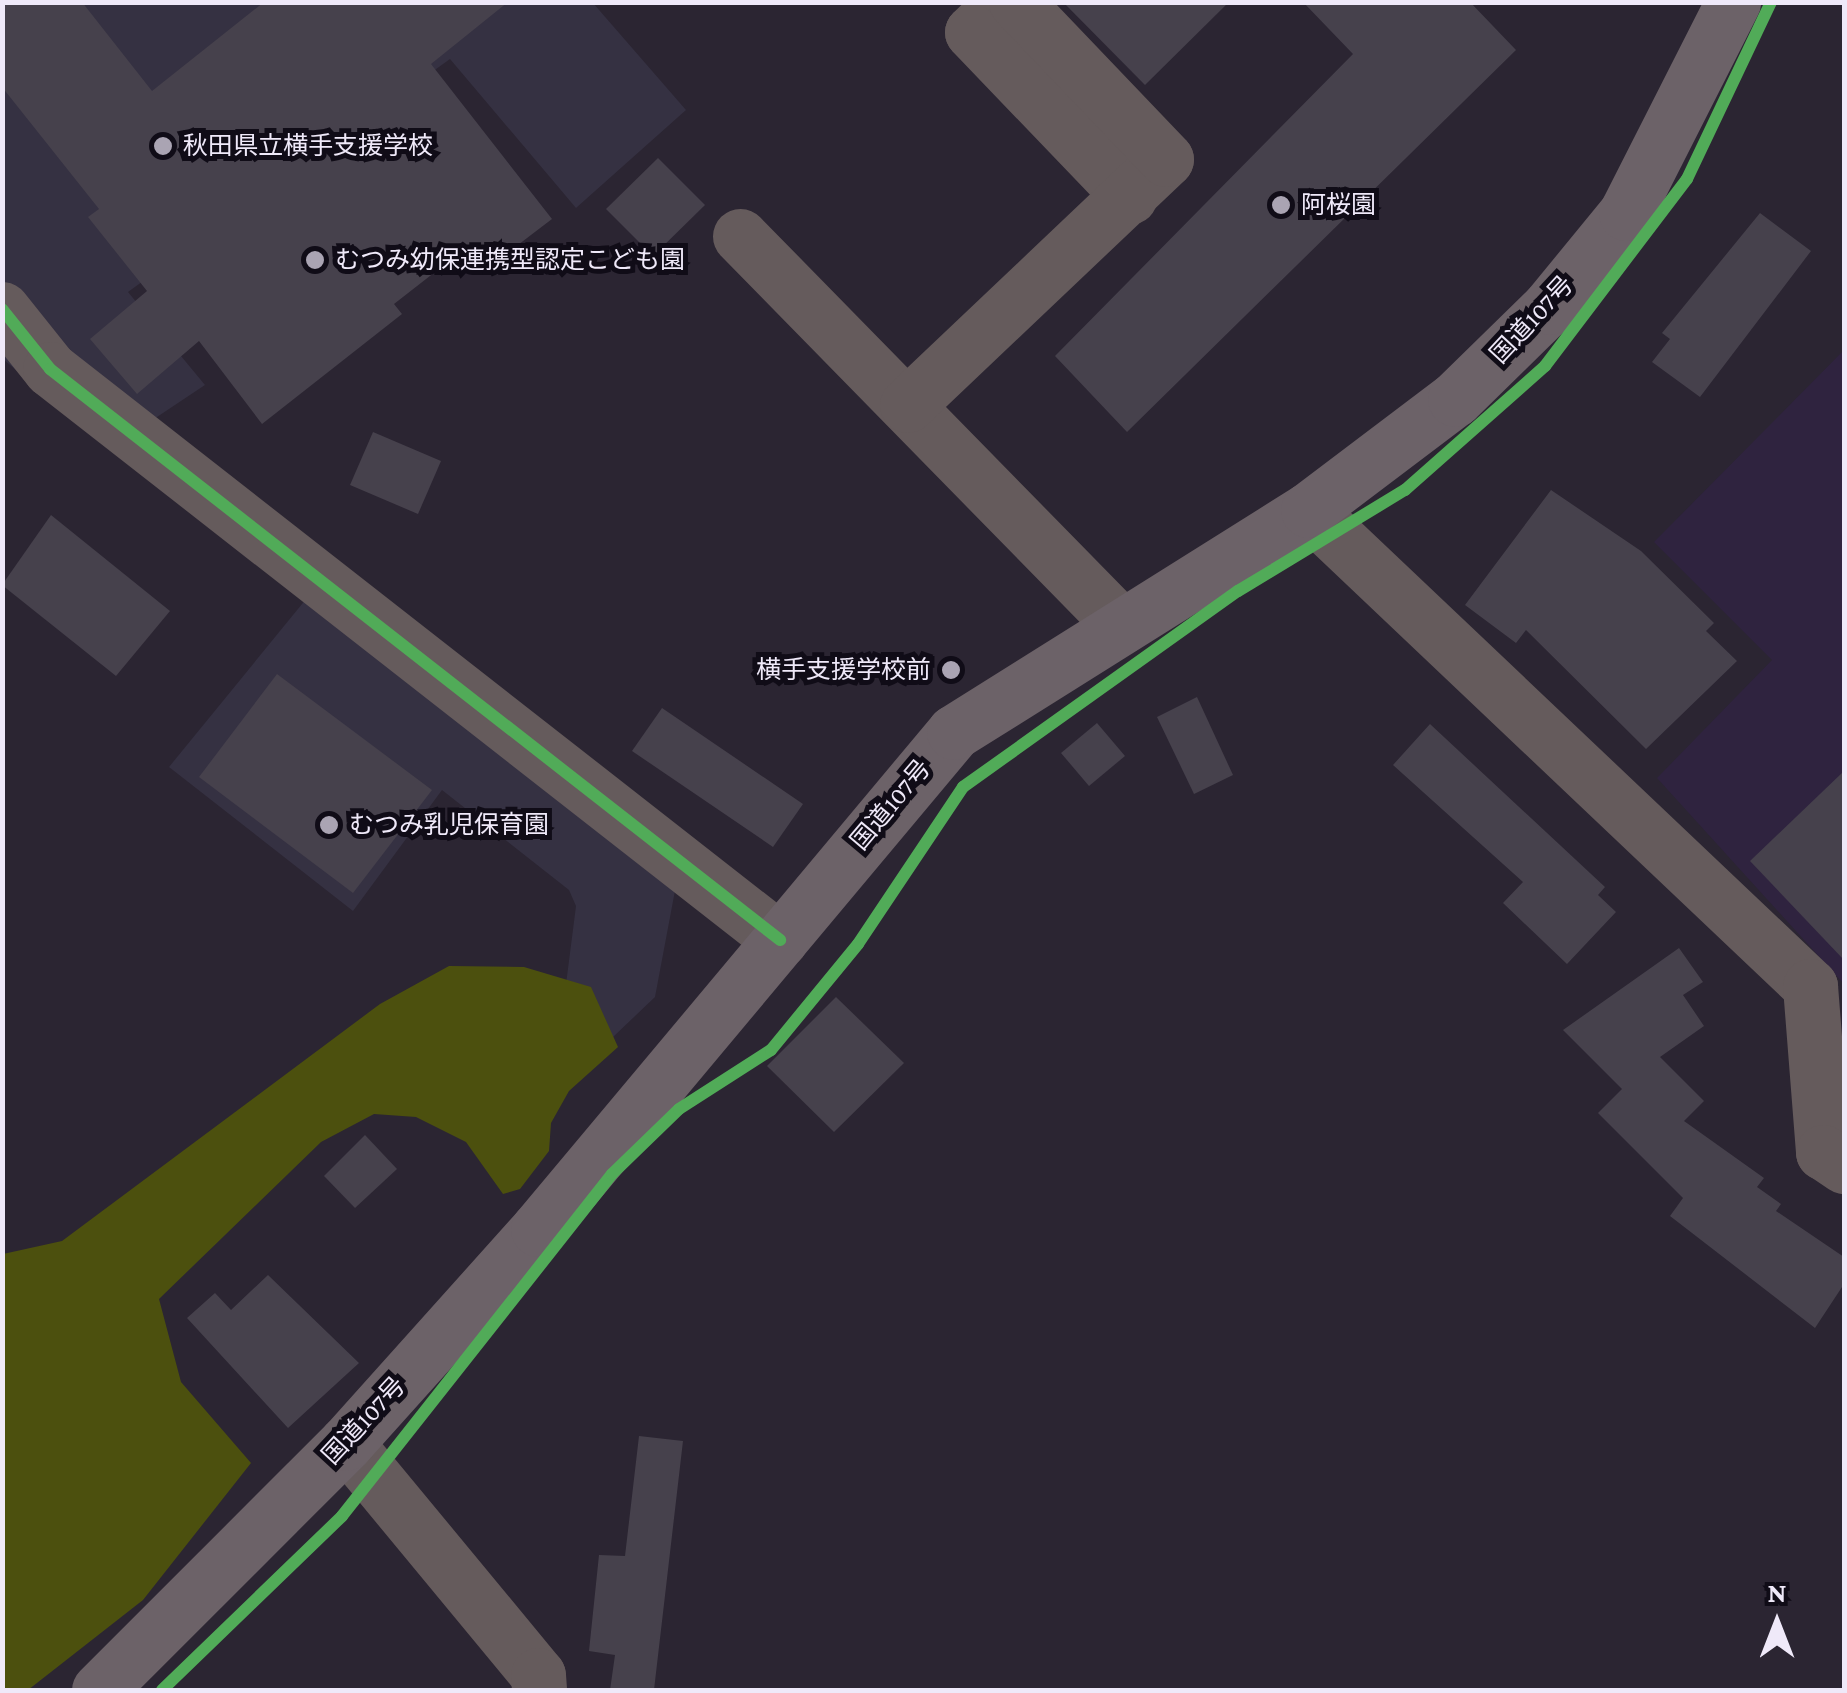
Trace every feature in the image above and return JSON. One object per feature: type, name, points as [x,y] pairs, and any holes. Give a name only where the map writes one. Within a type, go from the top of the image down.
[{"type":"highway","name":"国道107号","points":[[99,1690],[346,1443],[954,732],[1308,510],[1455,399],[1549,307],[1626,212],[1734,2]]},
{"type":"street","points":[[1002,2],[972,32],[1130,197]]},
{"type":"street","points":[[907,405],[1166,159],[1016,2]]},
{"type":"street","points":[[740,236],[1122,626]]},
{"type":"street","points":[[2,309],[50,369],[780,940]]},
{"type":"street","points":[[1308,510],[1810,986],[1823,1152],[1844,1166]]},
{"type":"street","points":[[346,1443],[538,1675],[539,1690]]},
{"type":"shaded area","name":"秋田県立横手支援学校","points":[[3,3],[593,3],[686,110],[576,208],[450,59],[128,292],[205,385],[109,449],[3,359]]},
{"type":"shaded area","points":[[1844,350],[1844,984],[1657,778],[1772,660],[1654,542]]},
{"type":"shaded area","name":"むつみ乳児保育園","points":[[311,593],[677,880],[655,997],[591,1058],[559,1039],[576,906],[569,890],[442,790],[353,911],[169,767]]},
{"type":"shaded area","points":[[449,966],[524,967],[591,987],[618,1047],[569,1091],[551,1123],[549,1151],[520,1189],[503,1194],[466,1142],[416,1117],[374,1114],[321,1142],[159,1299],[181,1382],[251,1463],[143,1600],[28,1690],[3,1690],[3,1254],[62,1241],[380,1004]]},
{"type":"building","points":[[2,2],[82,2],[152,91],[264,2],[508,2],[431,64],[552,219],[489,267],[471,244],[394,304],[402,314],[262,424],[199,341],[137,394],[90,339],[147,291],[88,217],[99,209],[2,87]]},
{"type":"building","points":[[1063,2],[1229,2],[1145,85]]},
{"type":"building","name":"阿桜園","points":[[1303,2],[1470,2],[1516,50],[1127,432],[1055,356],[1353,54]]},
{"type":"building","points":[[658,158],[705,205],[653,256],[606,209]]},
{"type":"building","points":[[1760,213],[1811,251],[1700,397],[1652,362],[1670,339],[1662,333]]},
{"type":"building","points":[[373,432],[441,461],[418,514],[350,485]]},
{"type":"building","points":[[1551,490],[1641,551],[1714,623],[1706,631],[1737,661],[1646,749],[1526,630],[1516,643],[1465,605]]},
{"type":"building","points":[[51,515],[170,611],[116,676],[2,585]]},
{"type":"building","points":[[277,674],[432,790],[353,893],[199,777]]},
{"type":"building","points":[[1197,697],[1233,775],[1194,794],[1157,717]]},
{"type":"building","points":[[662,708],[803,804],[773,847],[632,751]]},
{"type":"building","points":[[1097,723],[1125,756],[1089,786],[1061,753]]},
{"type":"building","points":[[1430,724],[1605,887],[1598,895],[1616,912],[1567,964],[1503,903],[1523,882],[1393,765]]},
{"type":"building","points":[[1844,771],[1844,960],[1750,861]]},
{"type":"building","points":[[1679,948],[1703,982],[1683,995],[1704,1026],[1660,1057],[1704,1101],[1684,1121],[1764,1178],[1757,1187],[1781,1204],[1776,1211],[1844,1257],[1844,1284],[1815,1328],[1670,1216],[1683,1198],[1598,1113],[1622,1089],[1563,1030]]},
{"type":"building","points":[[836,997],[904,1063],[834,1132],[767,1066]]},
{"type":"building","points":[[365,1135],[397,1169],[355,1208],[324,1176]]},
{"type":"building","points":[[268,1275],[359,1363],[288,1428],[187,1318],[215,1293],[231,1310]]},
{"type":"building","points":[[639,1436],[683,1441],[654,1690],[610,1690],[615,1655],[589,1651],[599,1555],[625,1556]]},
{"type":"cycle path","points":[[162,1690],[342,1516],[612,1174],[679,1109],[771,1050],[858,944],[963,787],[1238,591],[1405,490],[1545,366],[1687,179],[1771,2]]},
{"type":"cycle path","points":[[2,309],[50,369],[780,940]]},
{"type":"place","name":"秋田県立横手支援学校","points":[[163,146]]},
{"type":"place","name":"阿桜園","points":[[1281,205]]},
{"type":"place","name":"むつみ幼保連携型認定こども園","points":[[315,260]]},
{"type":"place","name":"横手支援学校前","points":[[951,670]]},
{"type":"place","name":"むつみ乳児保育園","points":[[329,825]]}]
